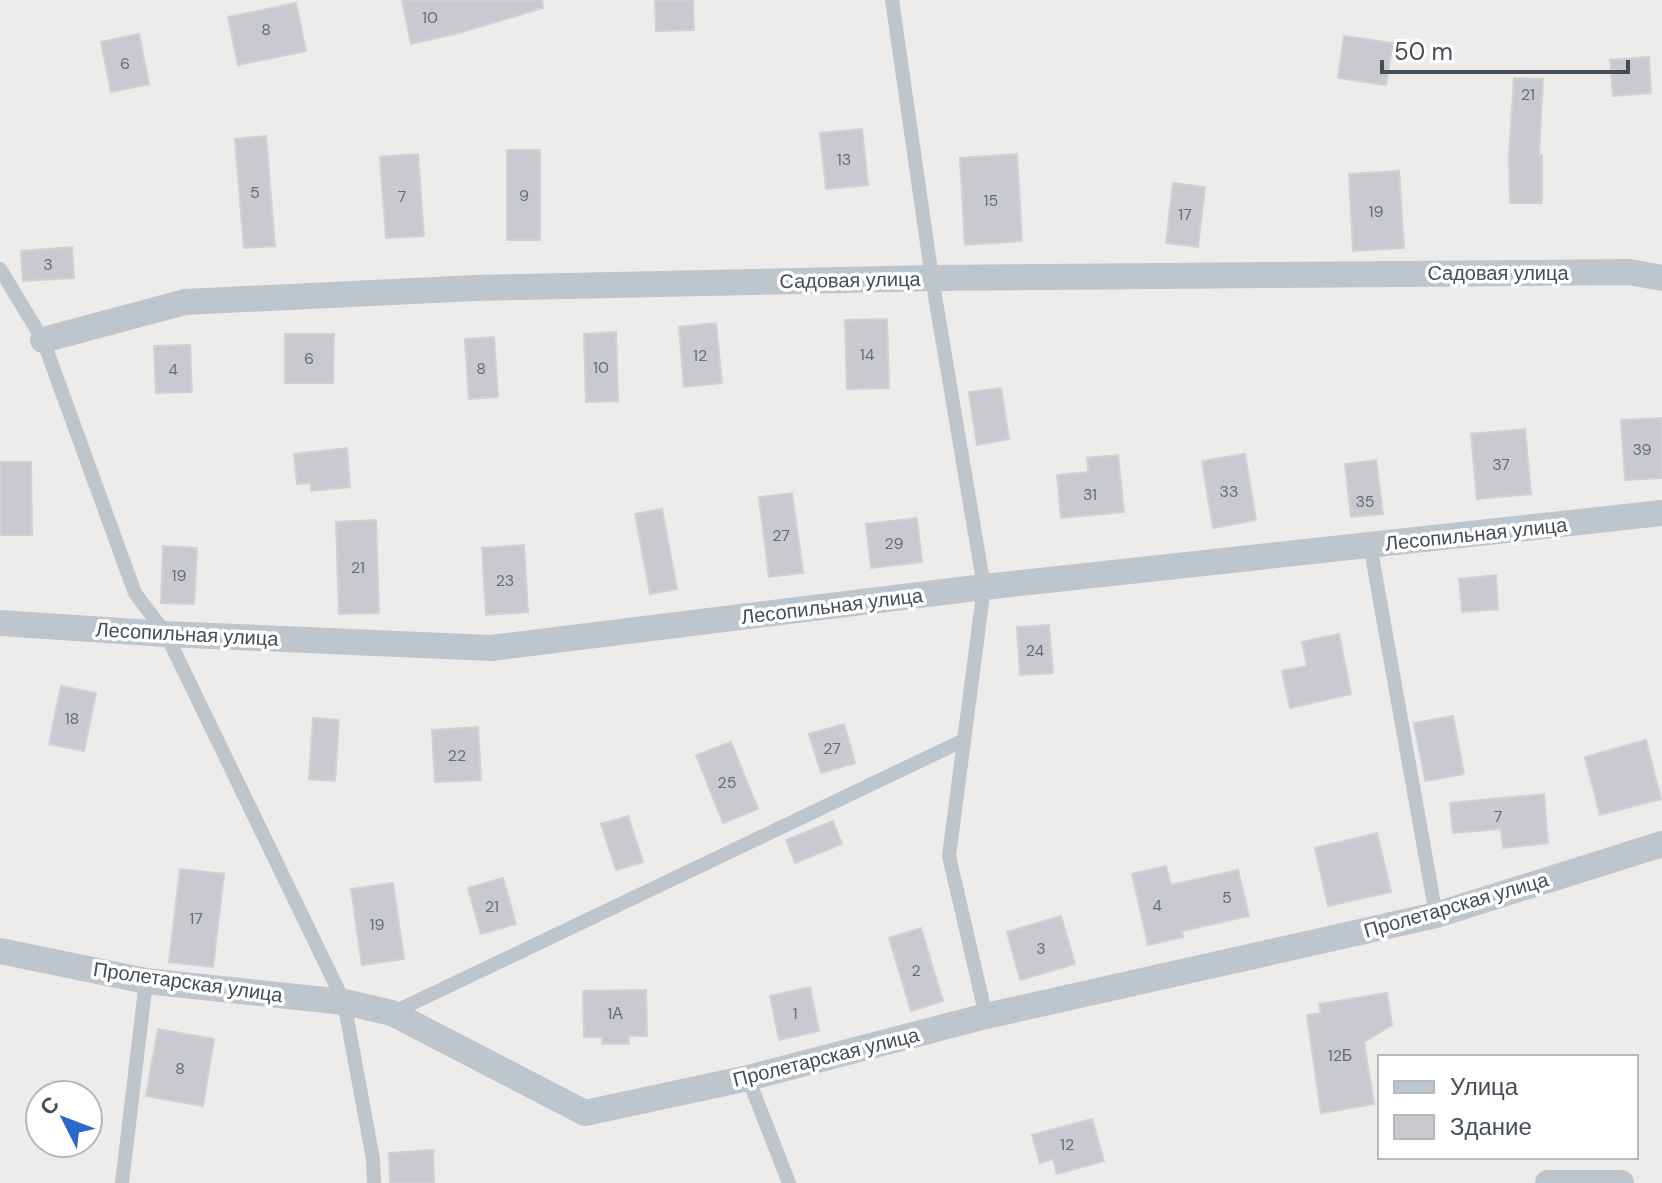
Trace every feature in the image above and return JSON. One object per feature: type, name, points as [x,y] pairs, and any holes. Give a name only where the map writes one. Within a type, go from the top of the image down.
[{"type":"street","name":"Садовая улица","points":[[43,340],[185,302],[475,288],[932,278],[1629,272],[1662,278]]},
{"type":"street","name":"Лесопильная улица","points":[[0,623],[166,634],[491,648],[984,587],[1662,513]]},
{"type":"street","name":"Пролетарская улица","points":[[0,951],[146,981],[344,1002],[392,1013],[585,1113],[748,1078],[986,1016],[1436,915],[1662,844]]},
{"type":"street","points":[[1548,1183],[1621,1183]]},
{"type":"lane","points":[[892,0],[932,278],[984,587],[949,856],[986,1016]]},
{"type":"lane","points":[[0,269],[43,340],[135,593],[166,634],[344,1002],[373,1159],[374,1183]]},
{"type":"lane","points":[[1370,545],[1436,915]]},
{"type":"lane","points":[[392,1013],[964,740]]},
{"type":"lane","points":[[122,1183],[146,981]]},
{"type":"lane","points":[[748,1078],[789,1183]]},
{"type":"building","points":[[402,0],[542,0],[543,8],[411,44]]},
{"type":"building","points":[[655,0],[693,0],[694,30],[656,31]]},
{"type":"building","points":[[296,3],[306,51],[238,65],[228,17]]},
{"type":"building","points":[[139,34],[149,84],[111,92],[101,42]]},
{"type":"building","points":[[1344,36],[1393,43],[1386,85],[1338,78]]},
{"type":"building","points":[[1649,57],[1651,93],[1613,96],[1610,60]]},
{"type":"building","points":[[1514,78],[1543,79],[1539,155],[1542,155],[1542,203],[1510,203],[1509,155]]},
{"type":"building","points":[[862,129],[868,185],[826,189],[820,133]]},
{"type":"building","points":[[266,136],[275,246],[244,248],[235,139]]},
{"type":"building","points":[[507,150],[540,150],[540,240],[507,240]]},
{"type":"building","points":[[418,154],[424,236],[386,238],[380,157]]},
{"type":"building","points":[[1017,154],[1022,241],[965,245],[960,158]]},
{"type":"building","points":[[1399,171],[1404,248],[1353,251],[1349,174]]},
{"type":"building","points":[[1173,183],[1205,187],[1198,247],[1166,243]]},
{"type":"building","points":[[72,247],[74,278],[23,281],[21,251]]},
{"type":"building","points":[[887,319],[889,388],[847,389],[845,320]]},
{"type":"building","points":[[716,323],[722,383],[684,387],[679,327]]},
{"type":"building","points":[[616,332],[618,401],[586,402],[584,334]]},
{"type":"building","points":[[285,334],[334,334],[333,383],[285,383]]},
{"type":"building","points":[[494,337],[498,397],[469,399],[465,339]]},
{"type":"building","points":[[190,345],[192,392],[156,393],[154,346]]},
{"type":"building","points":[[1001,388],[1009,439],[977,445],[969,392]]},
{"type":"building","points":[[1662,418],[1662,478],[1625,480],[1621,420]]},
{"type":"building","points":[[1525,429],[1531,494],[1477,499],[1471,434]]},
{"type":"building","points":[[347,448],[350,487],[311,491],[311,483],[297,484],[294,454]]},
{"type":"building","points":[[1245,454],[1256,520],[1213,528],[1202,461]]},
{"type":"building","points":[[1118,455],[1124,512],[1061,518],[1057,475],[1088,472],[1087,458]]},
{"type":"building","points":[[1376,460],[1383,514],[1351,517],[1345,464]]},
{"type":"building","points":[[0,462],[31,462],[32,535],[0,535]]},
{"type":"building","points":[[792,493],[803,573],[769,577],[759,497]]},
{"type":"building","points":[[662,509],[677,589],[650,594],[635,514]]},
{"type":"building","points":[[917,518],[922,562],[871,568],[866,524]]},
{"type":"building","points":[[376,520],[379,613],[339,614],[336,522]]},
{"type":"building","points":[[524,545],[528,612],[486,615],[482,548]]},
{"type":"building","points":[[163,546],[197,548],[194,604],[161,603]]},
{"type":"building","points":[[1496,575],[1498,609],[1462,612],[1459,579]]},
{"type":"building","points":[[1049,625],[1053,673],[1020,675],[1017,627]]},
{"type":"building","points":[[1339,634],[1351,694],[1290,708],[1282,671],[1307,666],[1302,642]]},
{"type":"building","points":[[61,686],[96,693],[84,751],[49,744]]},
{"type":"building","points":[[1453,716],[1464,774],[1425,781],[1414,723]]},
{"type":"building","points":[[313,718],[339,720],[335,781],[309,779]]},
{"type":"building","points":[[844,724],[855,763],[821,773],[809,734]]},
{"type":"building","points":[[478,727],[481,780],[435,782],[432,730]]},
{"type":"building","points":[[1646,740],[1661,799],[1600,815],[1585,757]]},
{"type":"building","points":[[731,742],[758,809],[723,823],[696,755]]},
{"type":"building","points":[[1544,794],[1548,843],[1503,848],[1501,829],[1453,833],[1450,803]]},
{"type":"building","points":[[628,816],[643,862],[616,870],[601,824]]},
{"type":"building","points":[[833,821],[842,844],[795,863],[786,840]]},
{"type":"building","points":[[1377,833],[1391,892],[1328,906],[1315,848]]},
{"type":"building","points":[[1166,866],[1171,885],[1238,870],[1249,916],[1182,931],[1183,937],[1148,945],[1132,874]]},
{"type":"building","points":[[180,869],[224,874],[213,967],[169,962]]},
{"type":"building","points":[[503,878],[516,924],[481,934],[468,888]]},
{"type":"building","points":[[393,883],[404,959],[362,965],[351,889]]},
{"type":"building","points":[[1061,916],[1075,964],[1020,980],[1007,932]]},
{"type":"building","points":[[921,928],[943,1001],[911,1011],[889,938]]},
{"type":"building","points":[[810,987],[819,1031],[779,1040],[770,996]]},
{"type":"building","points":[[646,990],[647,1036],[629,1036],[629,1044],[602,1044],[602,1037],[584,1037],[583,991]]},
{"type":"building","points":[[1387,993],[1392,1025],[1364,1042],[1374,1104],[1321,1113],[1307,1015],[1321,1013],[1319,1004]]},
{"type":"building","points":[[158,1029],[214,1039],[203,1106],[146,1096]]},
{"type":"building","points":[[1092,1119],[1104,1161],[1057,1174],[1053,1159],[1040,1163],[1032,1135]]},
{"type":"building","points":[[433,1150],[434,1183],[390,1183],[389,1153]]}]
